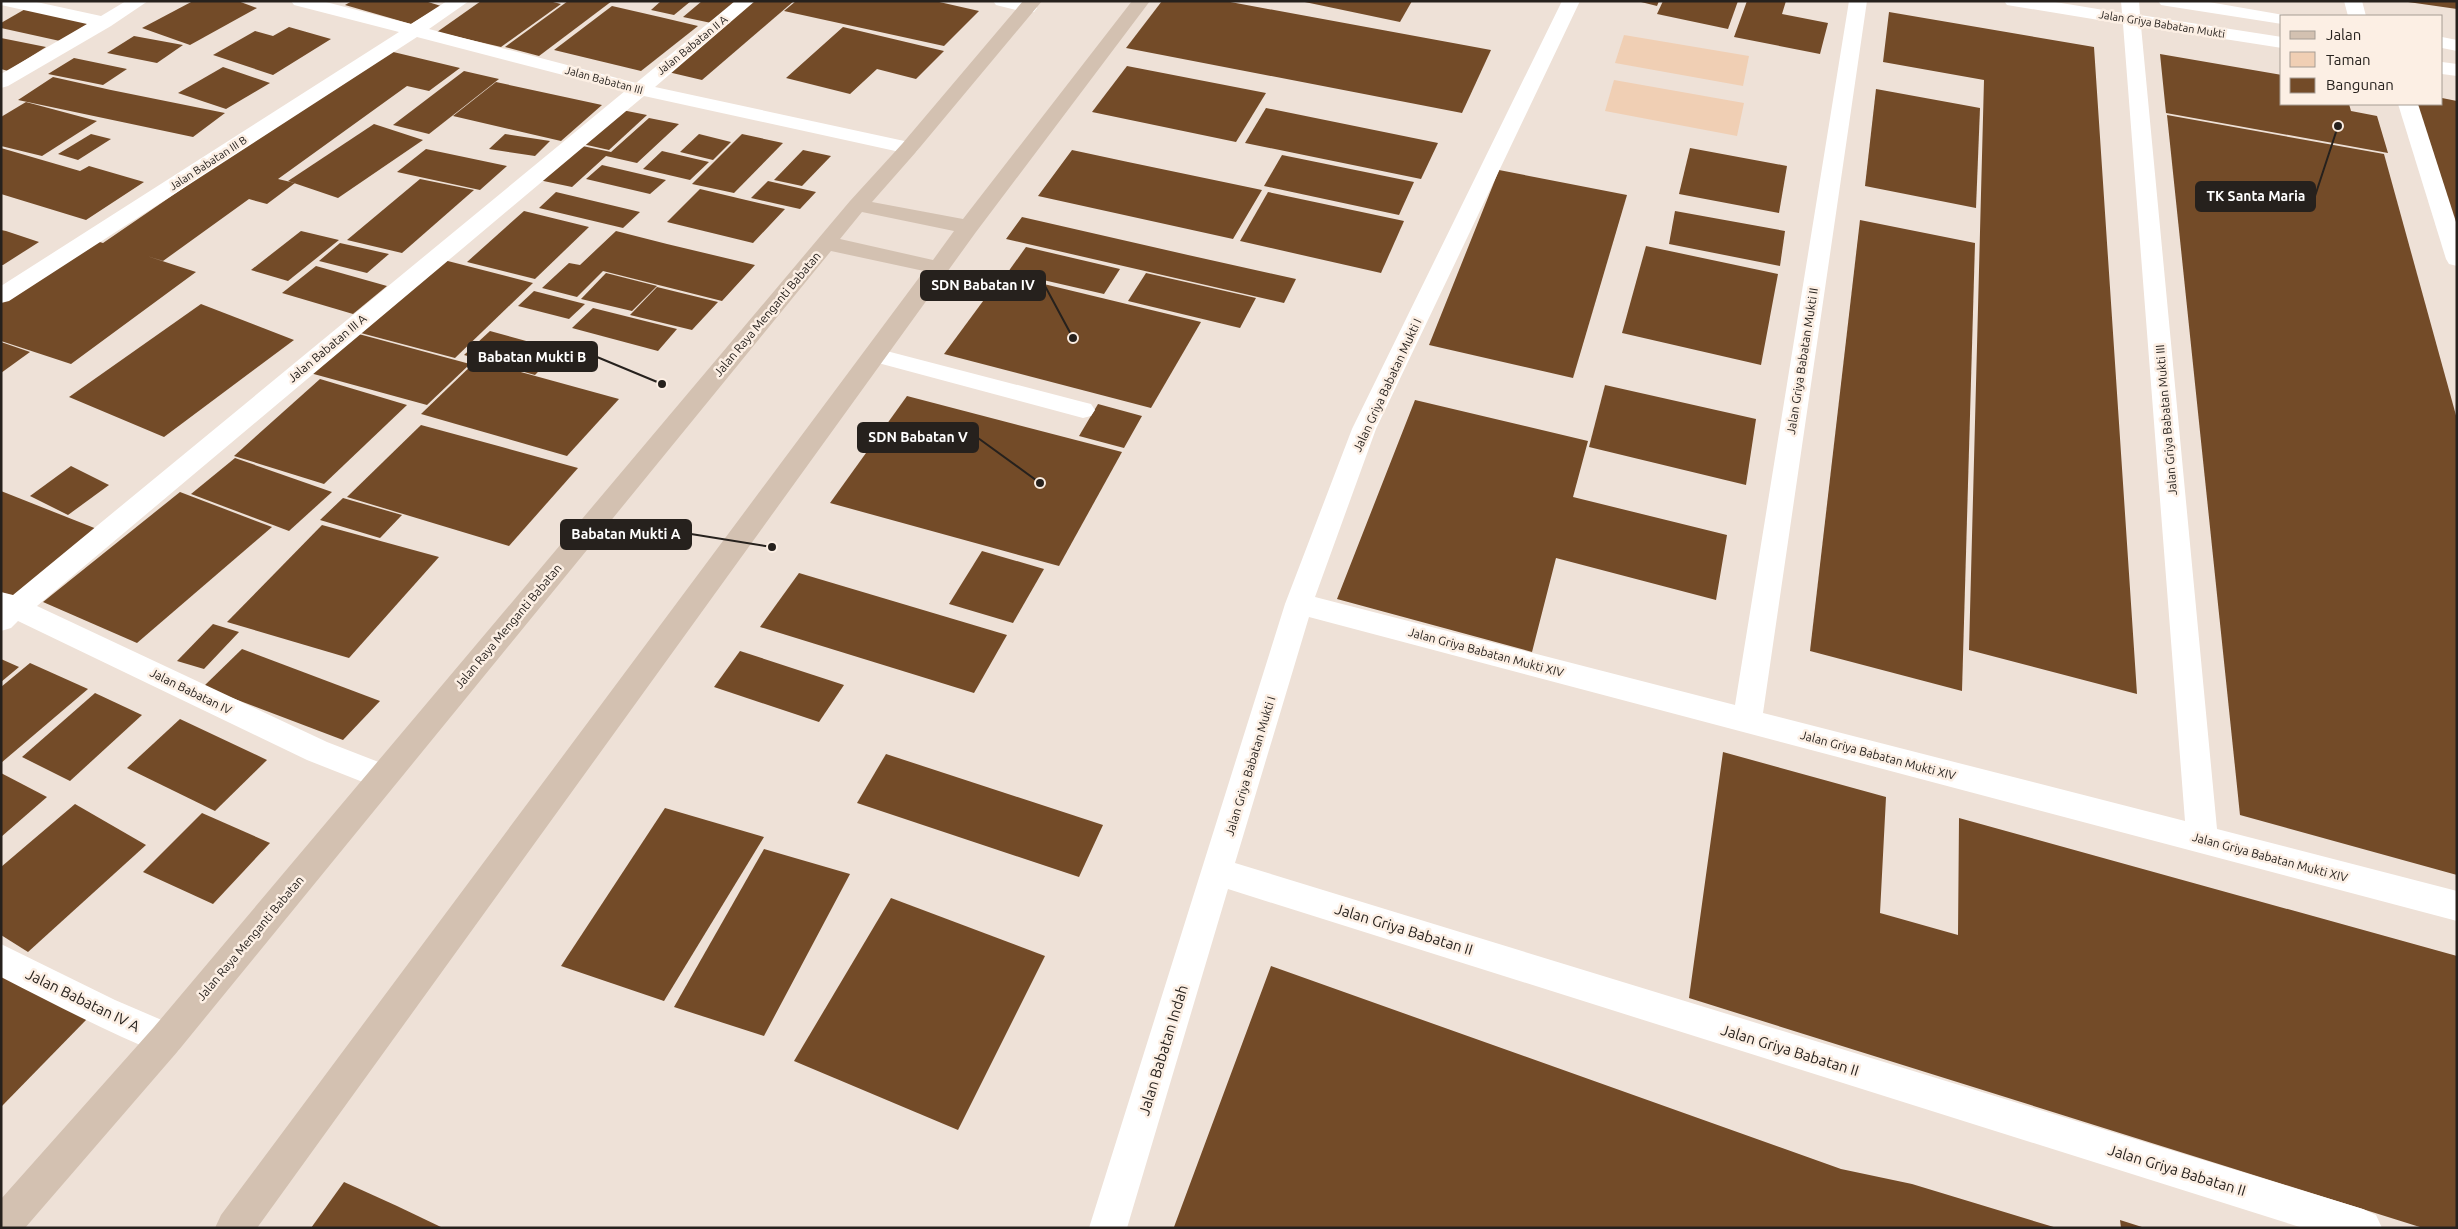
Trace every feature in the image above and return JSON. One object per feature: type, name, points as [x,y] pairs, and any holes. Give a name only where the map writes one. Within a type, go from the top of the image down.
[{"type":"main road","points":[[234,1228],[940,268],[968,227],[1141,1]]},
{"type":"main road","name":"Jalan Raya Menganti Babatan","points":[[1,1227],[166,1039],[857,205],[909,148],[1031,4]]},
{"type":"main road","points":[[857,205],[968,227]]},
{"type":"main road","points":[[826,243],[940,268]]},
{"type":"street","points":[[1,82],[139,1]]},
{"type":"street","name":"Jalan Babatan III","points":[[300,1],[638,89],[909,148]]},
{"type":"street","name":"Jalan Babatan III B","points":[[1,296],[460,1]]},
{"type":"street","name":"Jalan Babatan II A","points":[[638,89],[746,1]]},
{"type":"street","points":[[1002,1],[1031,4]]},
{"type":"street","name":"Jalan Griya Babatan Mukti I","points":[[1218,872],[1298,604],[1364,429],[1571,1]]},
{"type":"street","name":"Jalan Griya Babatan Mukti II","points":[[1748,721],[1858,1]]},
{"type":"street","name":"Jalan Griya Babatan Mukti","points":[[2013,1],[2131,10],[2280,43]]},
{"type":"street","name":"Jalan Griya Babatan Mukti","points":[[2167,1],[2280,19]]},
{"type":"street","points":[[2353,1],[2356,15]]},
{"type":"street","points":[[1,16],[17,2],[105,22]]},
{"type":"street","name":"Jalan Griya Babatan Mukti III","points":[[2131,10],[2202,840]]},
{"type":"street","points":[[2443,44],[2457,46]]},
{"type":"street","points":[[2443,68],[2457,70]]},
{"type":"street","name":"Jalan Babatan III A","points":[[6,610],[638,89]]},
{"type":"street","points":[[2408,105],[2457,259]]},
{"type":"street","name":"Jalan Griya Babatan Mukti XIV","points":[[1298,604],[2457,906]]},
{"type":"street","name":"Jalan Babatan IV","points":[[6,610],[317,751],[383,777]]},
{"type":"street","name":"Jalan Babatan Indah","points":[[1110,1227],[1218,872]]},
{"type":"street","name":"Jalan Griya Babatan II","points":[[1218,872],[2363,1228]]},
{"type":"street","name":"Jalan Babatan IV A","points":[[1,960],[103,1012],[166,1039]]},
{"type":"lane","points":[[876,355],[1083,410]]},
{"type":"green space","points":[[1624,35],[1749,56],[1743,86],[1615,63]]},
{"type":"green space","points":[[1614,80],[1744,103],[1737,136],[1605,111]]},
{"type":"building","points":[[193,1],[238,1],[257,8],[190,45],[142,28]]},
{"type":"building","points":[[352,1],[425,1],[441,6],[411,24],[345,5]]},
{"type":"building","points":[[481,1],[549,1],[561,4],[501,47],[437,32]]},
{"type":"building","points":[[568,1],[612,1],[539,56],[505,47]]},
{"type":"building","points":[[661,1],[691,1],[674,15],[651,10]]},
{"type":"building","points":[[702,1],[744,1],[716,24],[683,17]]},
{"type":"building","points":[[754,1],[794,1],[702,80],[668,72]]},
{"type":"building","points":[[796,1],[935,1],[979,11],[944,46],[784,11]]},
{"type":"building","points":[[1162,1],[1225,1],[1491,50],[1462,113],[1126,48]]},
{"type":"building","points":[[1300,1],[1412,1],[1400,22]]},
{"type":"building","points":[[1637,1],[1659,1],[1657,6]]},
{"type":"building","points":[[1663,1],[1738,1],[1728,29],[1657,14]]},
{"type":"building","points":[[1747,1],[1786,1],[1782,14],[1828,23],[1820,54],[1734,37]]},
{"type":"building","points":[[2457,1],[2457,9],[2408,2]]},
{"type":"building","points":[[612,6],[698,26],[641,71],[554,50]]},
{"type":"building","points":[[27,8],[91,22],[60,41],[1,28],[1,23]]},
{"type":"building","points":[[1889,12],[2094,47],[2137,694],[1969,650],[1984,80],[1883,62]]},
{"type":"building","points":[[289,27],[331,39],[273,75],[213,55],[255,31],[273,36]]},
{"type":"building","points":[[843,27],[944,51],[916,79],[877,69],[850,94],[786,78]]},
{"type":"building","points":[[134,36],[183,45],[157,63],[107,53]]},
{"type":"building","points":[[1,38],[46,47],[8,71],[1,69]]},
{"type":"building","points":[[385,50],[460,68],[429,91],[407,86],[278,179],[295,183],[267,204],[249,199],[163,261],[147,256],[196,272],[71,364],[1,341],[1,302],[93,240],[103,243]]},
{"type":"building","points":[[2160,54],[2280,75],[2280,105],[2349,105],[2351,111],[2377,116],[2388,153],[2166,113]]},
{"type":"building","points":[[74,58],[127,69],[103,85],[48,74]]},
{"type":"building","points":[[1127,66],[1266,93],[1236,142],[1092,112]]},
{"type":"building","points":[[223,67],[270,83],[226,109],[178,93]]},
{"type":"building","points":[[464,71],[499,79],[429,134],[393,125]]},
{"type":"building","points":[[53,77],[225,113],[193,137],[18,100]]},
{"type":"building","points":[[496,82],[602,105],[561,141],[453,116]]},
{"type":"building","points":[[1876,89],[1980,108],[1976,208],[1865,186]]},
{"type":"building","points":[[2443,98],[2457,101],[2456,228],[2413,105],[2443,105]]},
{"type":"building","points":[[26,102],[97,121],[42,156],[1,146],[1,117]]},
{"type":"building","points":[[1266,108],[1438,143],[1421,179],[1245,143]]},
{"type":"building","points":[[617,109],[647,115],[609,150],[578,143]]},
{"type":"building","points":[[2167,115],[2384,154],[2457,419],[2457,875],[2240,815]]},
{"type":"building","points":[[649,118],[679,124],[637,163],[606,156],[572,187],[534,179],[573,144],[611,152]]},
{"type":"building","points":[[374,124],[423,140],[338,198],[288,181]]},
{"type":"building","points":[[91,134],[111,139],[78,160],[58,154]]},
{"type":"building","points":[[505,134],[550,141],[535,156],[489,149]]},
{"type":"building","points":[[699,134],[731,142],[713,160],[680,152]]},
{"type":"building","points":[[742,134],[783,143],[734,193],[692,184]]},
{"type":"building","points":[[1,148],[80,171],[89,166],[144,182],[86,220],[1,194]]},
{"type":"building","points":[[1690,148],[1787,166],[1779,213],[1679,194]]},
{"type":"building","points":[[426,149],[507,166],[480,190],[397,172]]},
{"type":"building","points":[[803,150],[831,156],[802,186],[774,180]]},
{"type":"building","points":[[1072,150],[1262,190],[1233,239],[1038,196]]},
{"type":"building","points":[[662,151],[709,162],[690,180],[643,169]]},
{"type":"building","points":[[1282,155],[1414,182],[1399,215],[1264,186]]},
{"type":"building","points":[[602,165],[666,180],[650,194],[586,179]]},
{"type":"building","points":[[1499,170],[1627,195],[1573,378],[1429,345]]},
{"type":"building","points":[[420,179],[474,190],[402,253],[347,240]]},
{"type":"building","points":[[768,181],[816,192],[800,209],[751,198]]},
{"type":"building","points":[[700,189],[785,209],[753,243],[667,222]]},
{"type":"building","points":[[556,192],[640,212],[623,228],[539,208]]},
{"type":"building","points":[[1268,192],[1404,221],[1381,273],[1240,241]]},
{"type":"building","points":[[524,211],[589,227],[535,279],[467,262]]},
{"type":"building","points":[[1675,211],[1785,231],[1780,266],[1669,244]]},
{"type":"building","points":[[1022,217],[1296,279],[1284,303],[1006,239]]},
{"type":"building","points":[[1860,220],[1975,243],[1962,691],[1810,651]]},
{"type":"building","points":[[1,230],[6,231],[39,242],[1,265]]},
{"type":"building","points":[[301,231],[339,240],[288,281],[251,270]]},
{"type":"building","points":[[616,231],[755,265],[722,301],[603,271],[577,297],[542,288],[569,263],[580,265]]},
{"type":"building","points":[[340,243],[389,254],[367,273],[319,261]]},
{"type":"building","points":[[1646,246],[1778,274],[1761,365],[1622,333]]},
{"type":"building","points":[[1026,247],[1120,269],[1104,294],[1008,272]]},
{"type":"building","points":[[440,259],[533,283],[455,358],[357,332]]},
{"type":"building","points":[[316,266],[387,286],[353,314],[282,293]]},
{"type":"building","points":[[606,273],[657,286],[632,311],[581,299]]},
{"type":"building","points":[[1146,273],[1256,298],[1240,328],[1128,301]]},
{"type":"building","points":[[1003,274],[1201,322],[1151,408],[944,354]]},
{"type":"building","points":[[657,287],[718,302],[692,330],[630,315]]},
{"type":"building","points":[[534,291],[585,304],[569,319],[518,306]]},
{"type":"building","points":[[201,304],[294,340],[164,437],[69,397]]},
{"type":"building","points":[[593,308],[677,329],[658,351],[572,328]]},
{"type":"building","points":[[490,331],[559,350],[535,375],[464,355]]},
{"type":"building","points":[[355,333],[470,364],[427,405],[310,373]]},
{"type":"building","points":[[1,342],[30,352],[1,373]]},
{"type":"building","points":[[477,360],[619,399],[567,456],[421,414]]},
{"type":"building","points":[[320,379],[407,405],[324,484],[234,456]]},
{"type":"building","points":[[1605,385],[1756,419],[1746,485],[1589,447]]},
{"type":"building","points":[[907,396],[1122,452],[1059,566],[830,503]]},
{"type":"building","points":[[1415,400],[1588,441],[1573,497],[1727,535],[1716,600],[1556,558],[1532,652],[1337,599]]},
{"type":"building","points":[[1098,404],[1142,416],[1124,448],[1079,436]]},
{"type":"building","points":[[421,425],[578,468],[509,546],[347,497]]},
{"type":"building","points":[[235,458],[332,492],[289,531],[191,494]]},
{"type":"building","points":[[71,466],[109,485],[68,515],[30,496]]},
{"type":"building","points":[[1,491],[102,531],[17,600],[1,593]]},
{"type":"building","points":[[180,492],[272,527],[137,643],[43,602]]},
{"type":"building","points":[[343,498],[402,515],[380,538],[320,520]]},
{"type":"building","points":[[322,525],[439,557],[349,658],[227,622]]},
{"type":"building","points":[[982,551],[1044,569],[1013,623],[949,604]]},
{"type":"building","points":[[799,573],[1007,635],[974,693],[760,627]]},
{"type":"building","points":[[213,624],[239,632],[204,669],[177,661]]},
{"type":"building","points":[[242,649],[380,701],[343,740],[203,687]]},
{"type":"building","points":[[740,651],[844,685],[819,722],[714,687]]},
{"type":"building","points":[[1,659],[19,667],[1,682]]},
{"type":"building","points":[[30,663],[88,689],[1,763],[1,687]]},
{"type":"building","points":[[95,693],[142,715],[70,781],[22,757]]},
{"type":"building","points":[[180,719],[267,760],[215,811],[127,768]]},
{"type":"building","points":[[1723,752],[1886,797],[1880,913],[1958,935],[1959,818],[2457,956],[2457,1228],[2423,1228],[1689,998]]},
{"type":"building","points":[[886,754],[1103,825],[1079,877],[857,803]]},
{"type":"building","points":[[1,773],[47,797],[1,837]]},
{"type":"building","points":[[75,804],[146,845],[28,952],[1,935],[1,867]]},
{"type":"building","points":[[665,808],[764,837],[664,1001],[561,966]]},
{"type":"building","points":[[202,813],[270,843],[213,904],[143,872]]},
{"type":"building","points":[[764,849],[850,874],[764,1036],[674,1007]]},
{"type":"building","points":[[891,898],[1045,956],[958,1130],[794,1061]]},
{"type":"building","points":[[1271,966],[1841,1169],[1912,1184],[2057,1228],[1174,1227]]},
{"type":"building","points":[[1,973],[87,1019],[1,1107]]},
{"type":"building","points":[[344,1182],[397,1206],[443,1228],[311,1228]]},
{"type":"building","points":[[2120,1220],[2142,1227],[2142,1228],[2121,1228]]},
{"type":"place","name":"TK Santa Maria","points":[[2338,126]]},
{"type":"place","name":"SDN Babatan IV","points":[[1073,338]]},
{"type":"place","name":"Babatan Mukti B","points":[[662,384]]},
{"type":"place","name":"SDN Babatan V","points":[[1040,483]]},
{"type":"place","name":"Babatan Mukti A","points":[[772,547]]}]
